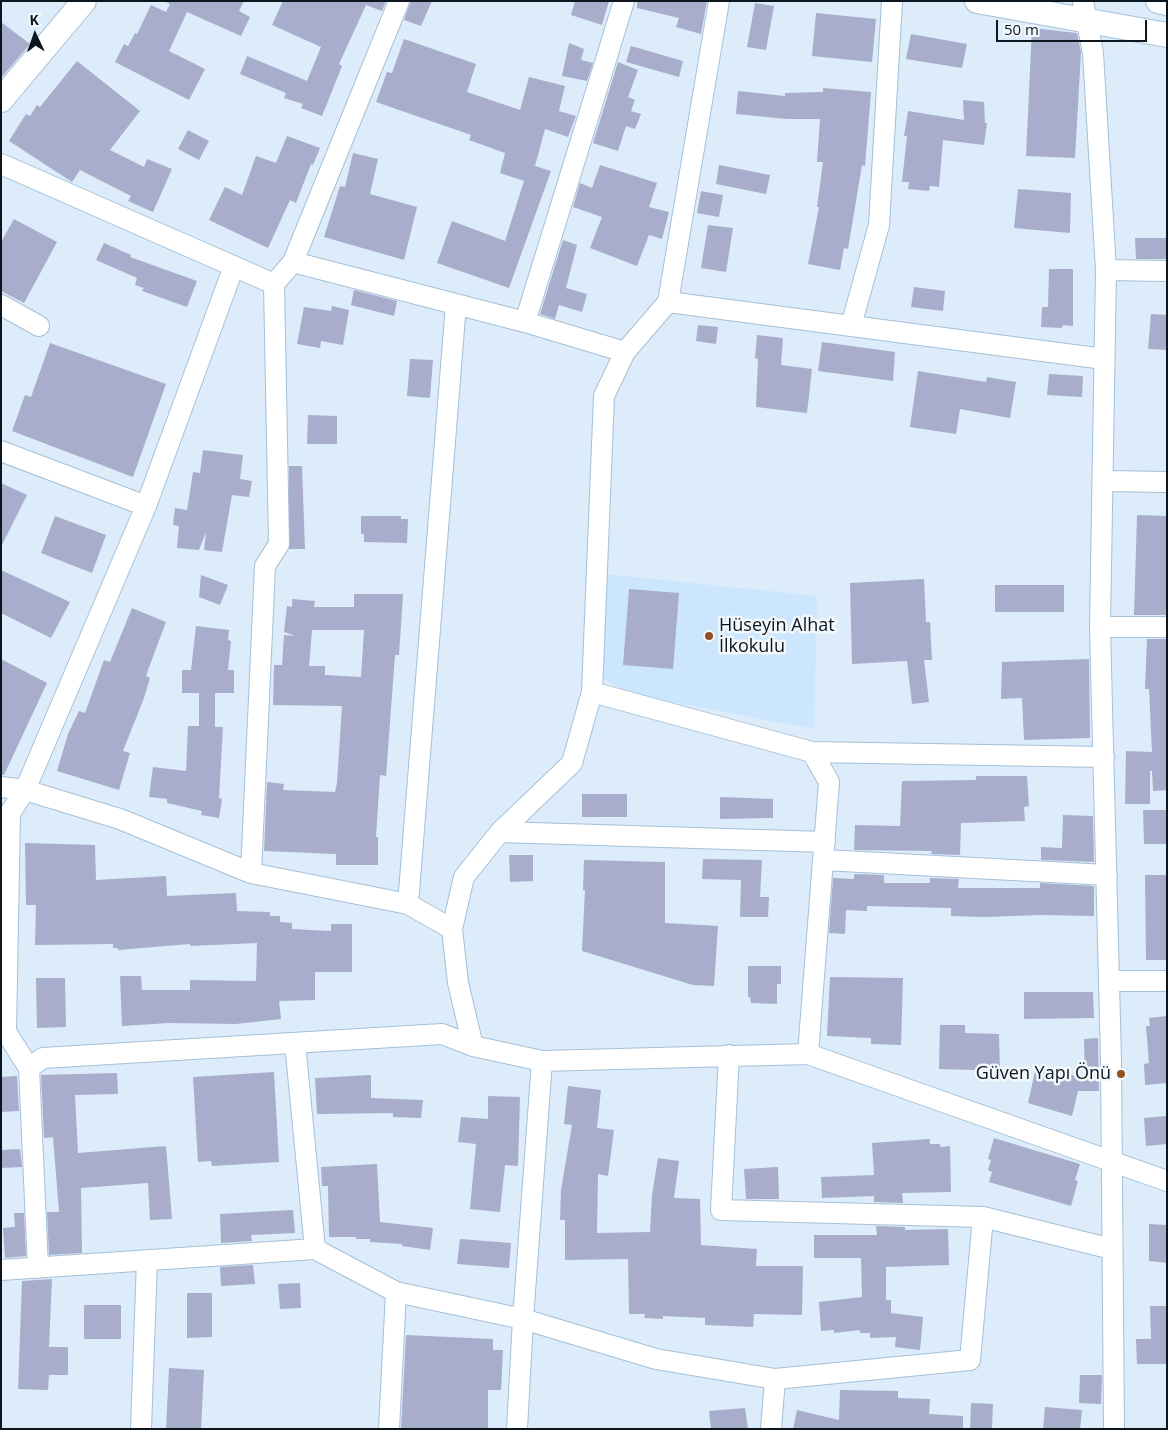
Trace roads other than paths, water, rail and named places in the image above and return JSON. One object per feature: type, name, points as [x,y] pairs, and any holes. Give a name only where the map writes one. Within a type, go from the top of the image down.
[{"type":"street","points":[[1,100],[84,1]]},
{"type":"street","points":[[251,873],[265,566],[279,544],[274,284],[294,262],[399,1]]},
{"type":"street","points":[[525,322],[624,1]]},
{"type":"street","points":[[473,1046],[458,983],[452,929],[464,877],[500,832],[572,763],[592,692],[604,396],[625,352],[668,302],[719,1]]},
{"type":"street","points":[[851,326],[879,225],[892,1]]},
{"type":"street","points":[[977,1],[1084,11],[1167,35]]},
{"type":"street","points":[[1158,1],[1167,2]]},
{"type":"street","points":[[1084,11],[1093,53],[1106,270],[1104,481],[1100,627],[1109,981],[1114,1429]]},
{"type":"street","points":[[1,164],[274,284]]},
{"type":"street","points":[[294,262],[525,322],[625,352]]},
{"type":"street","points":[[38,1268],[29,1068],[6,1032],[10,813],[25,790],[146,506],[234,266]]},
{"type":"street","points":[[1106,270],[1167,271]]},
{"type":"street","points":[[668,302],[1104,360]]},
{"type":"street","points":[[408,904],[456,304]]},
{"type":"street","points":[[1,305],[39,326]]},
{"type":"street","points":[[1,451],[146,506]]},
{"type":"street","points":[[1104,481],[1167,482]]},
{"type":"street","points":[[1100,627],[1167,628]]},
{"type":"street","points":[[592,692],[812,752],[1104,757]]},
{"type":"street","points":[[808,1054],[829,782],[812,752]]},
{"type":"street","points":[[1,787],[25,790],[120,819],[251,873],[408,904],[452,929]]},
{"type":"street","points":[[500,832],[824,851],[1107,875]]},
{"type":"street","points":[[1109,981],[1167,981]]},
{"type":"street","points":[[29,1068],[43,1058],[442,1034],[473,1046],[542,1060],[808,1054],[1167,1181]]},
{"type":"street","points":[[295,1043],[315,1249]]},
{"type":"street","points":[[729,1056],[721,1210],[984,1217],[1112,1249]]},
{"type":"street","points":[[517,1429],[522,1319],[542,1060]]},
{"type":"street","points":[[1,1270],[315,1249],[396,1292],[522,1319],[656,1359],[776,1379],[970,1360],[984,1217]]},
{"type":"street","points":[[141,1429],[147,1260]]},
{"type":"street","points":[[389,1429],[396,1292]]},
{"type":"street","points":[[771,1429],[776,1379]]},
{"type":"place","name":"Hüseyin Alhat İlkokulu","points":[[709,636]]},
{"type":"place","name":"Güven Yapı Önü","points":[[1121,1074]]}]
